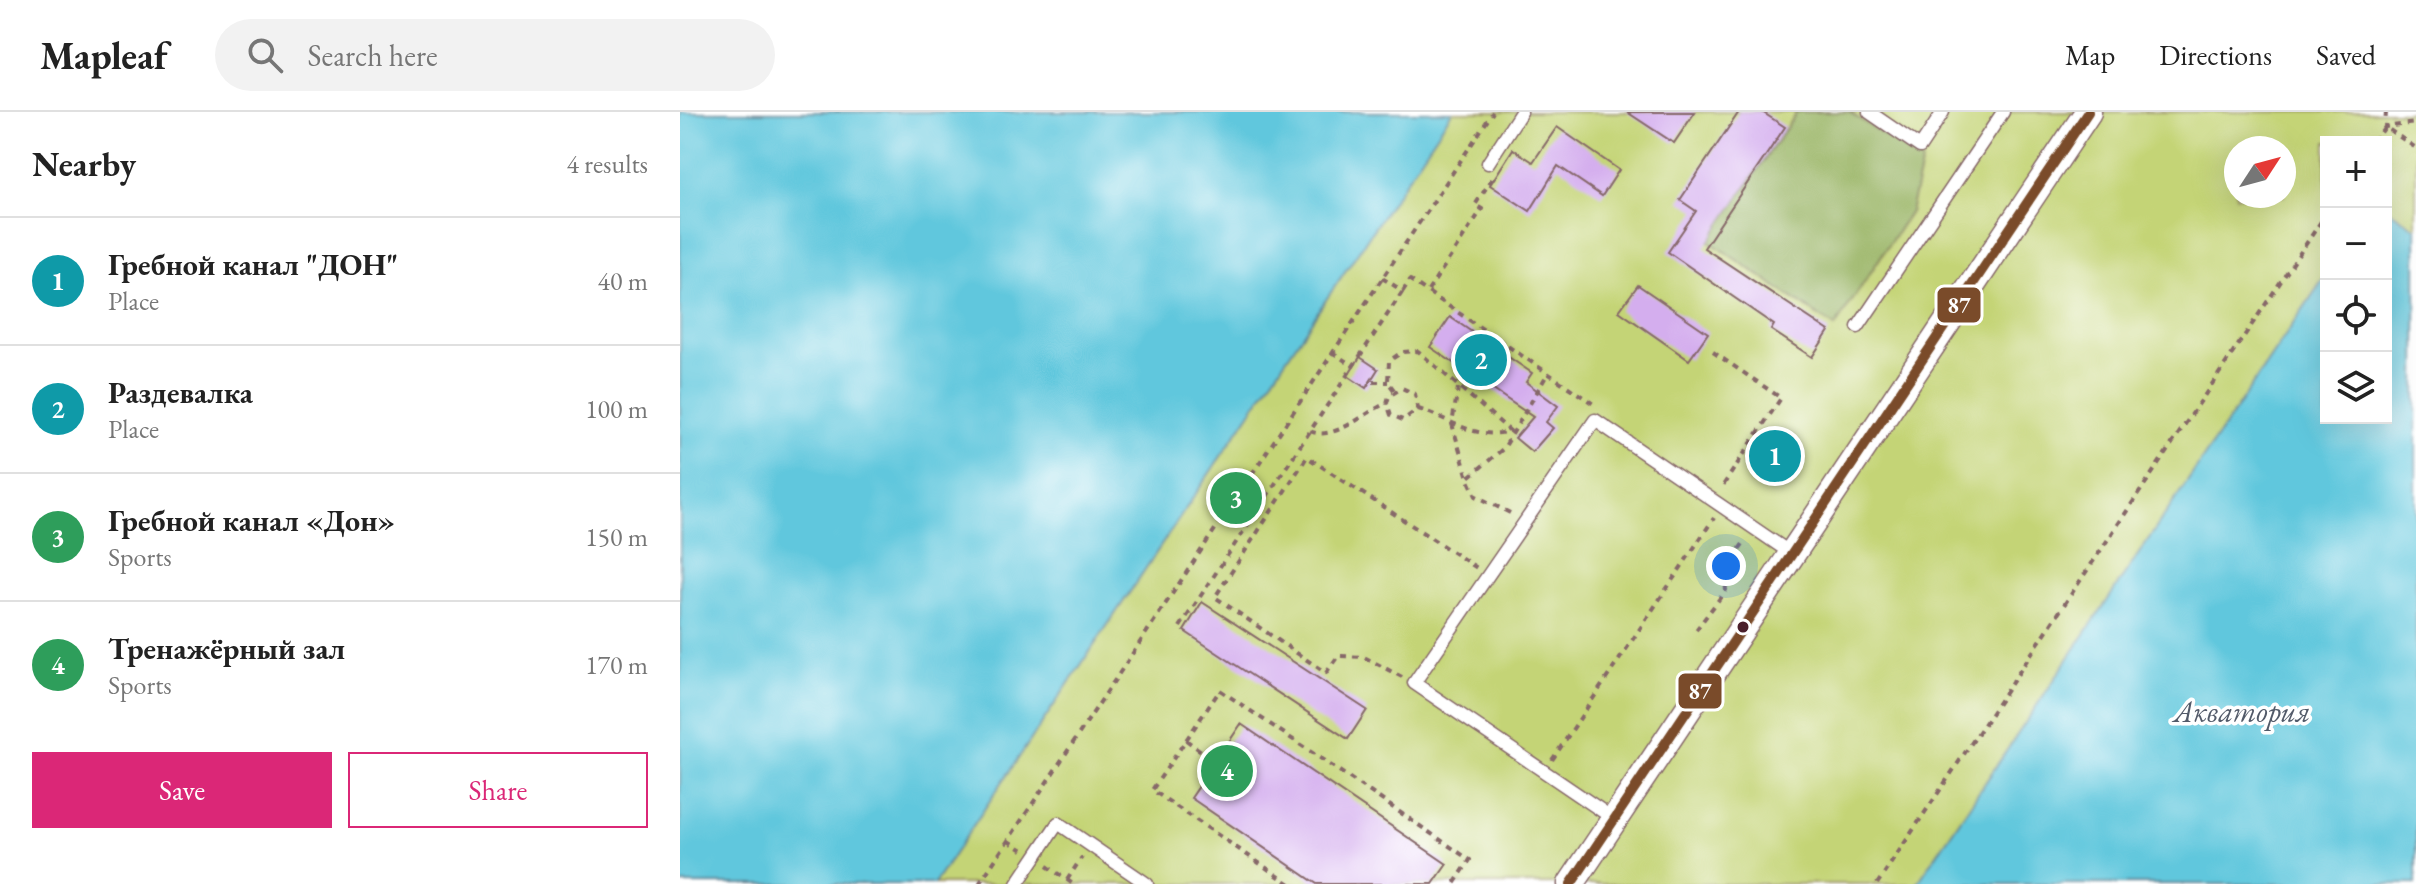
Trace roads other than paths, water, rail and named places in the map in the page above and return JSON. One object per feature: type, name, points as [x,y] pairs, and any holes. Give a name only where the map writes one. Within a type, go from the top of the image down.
[{"type":"street","points":[[1571,884],[2088,112]]},
{"type":"lane","points":[[1488,163],[1521,112]]},
{"type":"lane","points":[[1869,112],[1920,147],[1943,112]]},
{"type":"lane","points":[[1858,327],[2003,112]]},
{"type":"lane","points":[[1614,819],[1414,683],[1595,420],[1792,554]]},
{"type":"lane","points":[[1017,884],[1058,823],[1147,884]]},
{"type":"water","points":[[680,112],[1452,112],[934,884],[680,884]]},
{"type":"water","name":"Акватория","points":[[2392,212],[2416,228],[2416,884],[1917,884],[2320,284],[2320,424],[2392,424]]},
{"type":"place","name":"Раздевалка","points":[[1481,360]]},
{"type":"place","name":"Гребной канал \"ДОН\"","points":[[1775,456]]},
{"type":"place","name":"Гребной канал «Дон»","points":[[1236,498]]},
{"type":"place","name":"Тренажёрный зал","points":[[1227,771]]}]
